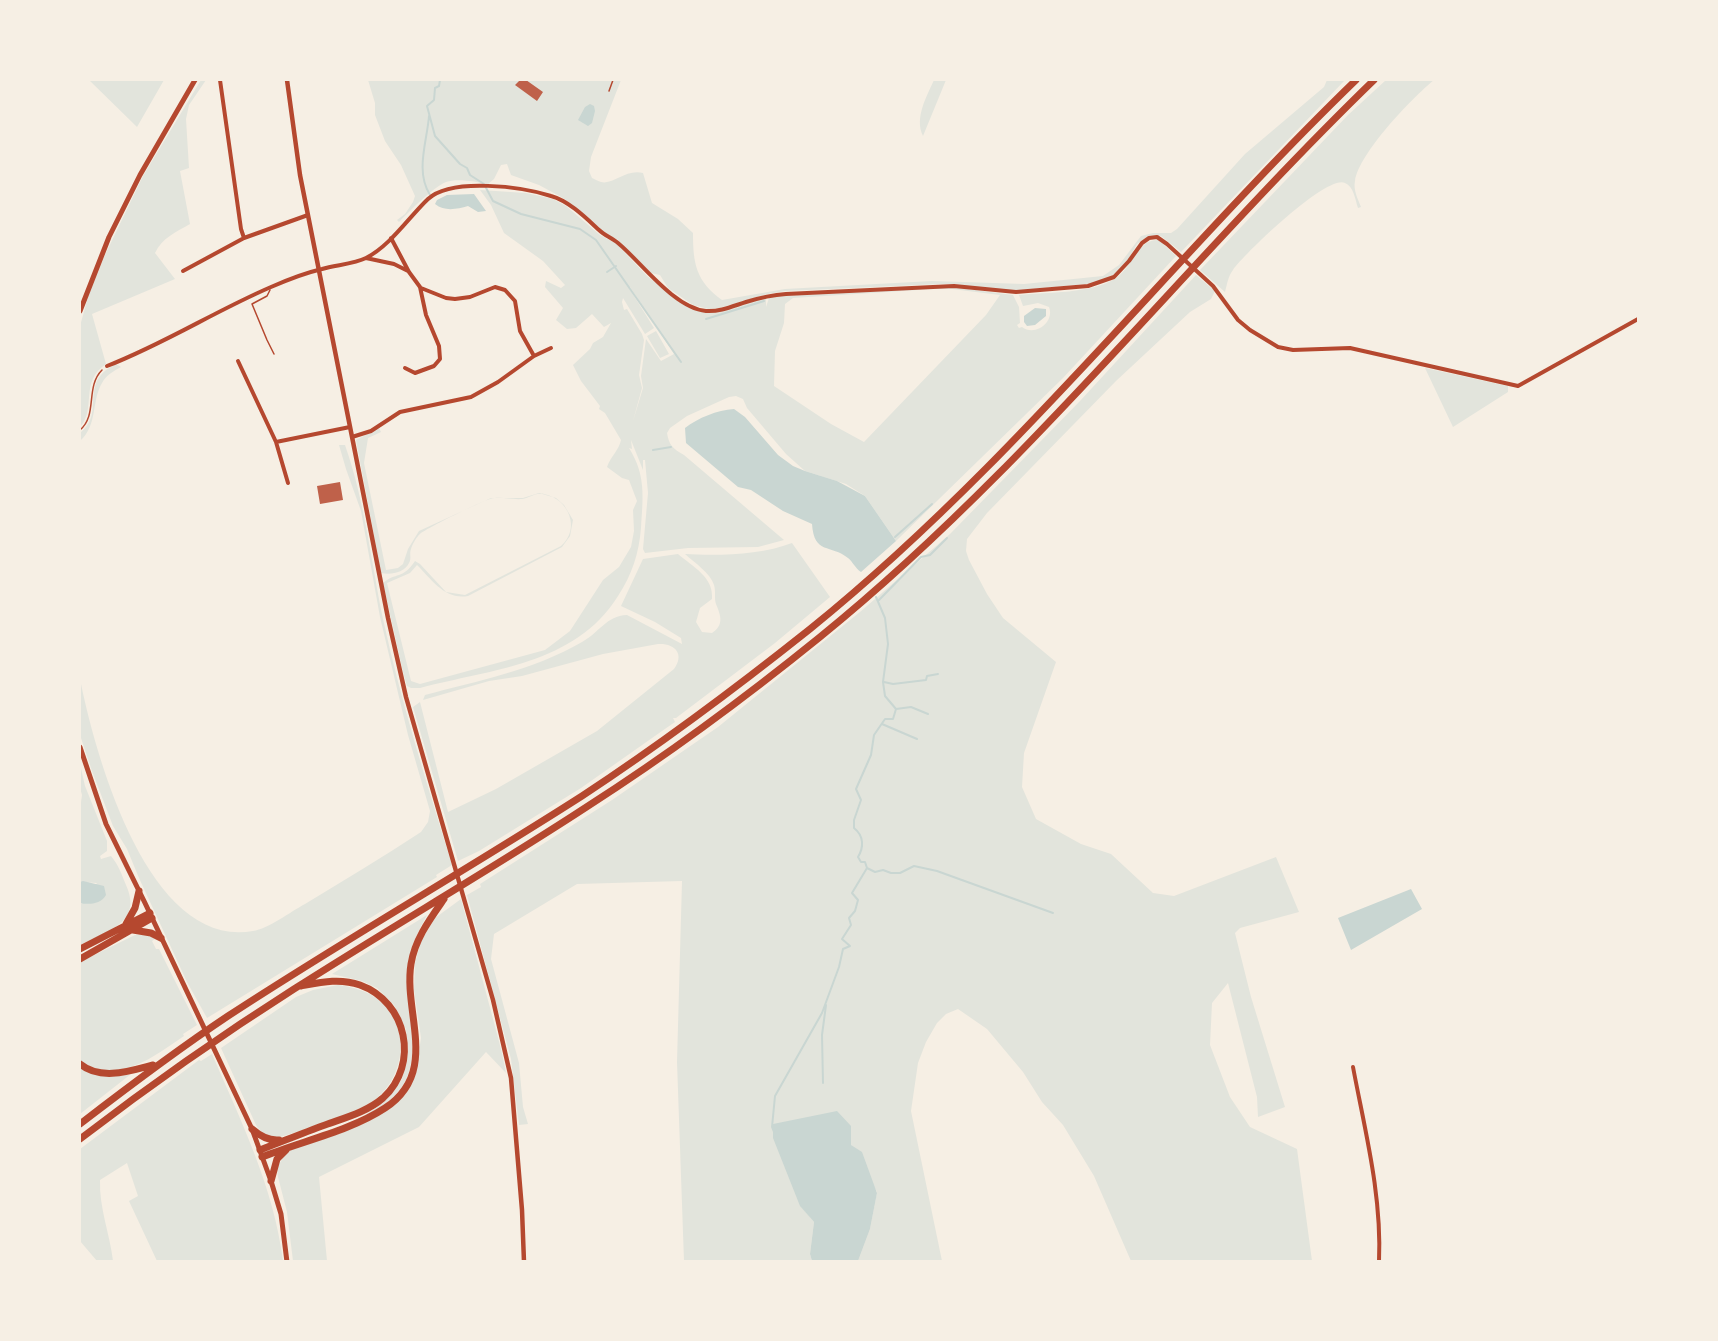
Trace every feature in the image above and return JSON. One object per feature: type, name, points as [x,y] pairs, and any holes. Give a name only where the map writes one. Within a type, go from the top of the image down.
[{"type":"highway","points":[[80,1124],[159,1064],[226,1018],[584,794],[706,709],[844,600],[945,509],[1069,383],[1266,171],[1356,80]]},
{"type":"highway","points":[[80,1139],[196,1054],[296,987],[590,805],[713,720],[824,634],[953,518],[1071,399],[1282,172],[1374,80]]},
{"type":"highway","points":[[126,924],[135,908],[139,891]]},
{"type":"highway","points":[[252,1129],[260,1136],[272,1141],[288,1143],[360,1121],[375,1114],[387,1107],[406,1086],[415,1063],[417,1042],[410,987],[411,963],[424,927],[447,895]]},
{"type":"highway","points":[[80,949],[126,924],[151,916]]},
{"type":"highway","points":[[80,959],[133,930],[151,916]]},
{"type":"highway","points":[[133,930],[151,933],[161,938]]},
{"type":"highway","points":[[261,1154],[351,1115],[382,1098],[399,1076],[405,1053],[403,1030],[398,1019],[391,1007],[374,991],[360,985],[338,981],[296,987]]},
{"type":"highway","points":[[80,1064],[100,1073],[116,1074],[159,1064]]},
{"type":"highway","points":[[271,1181],[277,1159],[288,1143]]},
{"type":"main road","points":[[80,311],[109,237],[134,185],[195,80]]},
{"type":"main road","points":[[80,747],[106,824],[252,1129],[281,1214],[287,1262]]},
{"type":"street","points":[[220,80],[244,238]]},
{"type":"street","points":[[287,80],[300,175],[379,579],[406,697],[493,1000],[511,1078],[524,1262]]},
{"type":"street","points":[[366,258],[391,238],[432,196],[451,188],[517,188],[553,196],[567,204],[617,242],[665,288],[692,307],[709,311],[768,296],[786,294],[954,286],[1016,292],[1088,286],[1114,277],[1146,240],[1157,237],[1213,286],[1238,320],[1250,330],[1278,347],[1293,350],[1350,348],[1518,386],[1638,319]]},
{"type":"street","points":[[183,271],[244,238],[308,215]]},
{"type":"street","points":[[391,238],[409,272],[420,287],[426,315],[439,346],[440,359],[434,366],[415,373],[405,368]]},
{"type":"street","points":[[107,366],[272,286],[318,269],[366,258],[394,264],[409,272]]},
{"type":"street","points":[[420,287],[446,298],[455,299],[470,297],[495,287],[505,290],[515,301],[520,331],[534,356]]},
{"type":"street","points":[[352,437],[371,431],[400,412],[471,397],[498,382],[534,356],[551,348]]},
{"type":"street","points":[[238,361],[276,442],[288,483]]},
{"type":"street","points":[[276,442],[350,427]]},
{"type":"street","points":[[1353,1067],[1378,1208],[1379,1262]]},
{"type":"lane","points":[[272,286],[267,296],[252,304],[274,354]]},
{"type":"path","points":[[609,91],[613,80]]},
{"type":"path","points":[[80,430],[88,420],[92,386],[96,376],[107,366]]},
{"type":"shaded area","points":[[89,80],[164,80],[137,127]]},
{"type":"shaded area","points":[[201,80],[206,80],[189,105],[186,119],[189,168],[180,171],[190,224],[165,239],[155,253],[175,279],[92,314],[106,364],[93,379],[85,420],[80,427],[80,326],[88,297],[104,257],[143,176]]},
{"type":"shaded area","points":[[368,80],[621,80],[591,157],[589,171],[592,178],[606,182],[631,173],[643,173],[652,203],[678,219],[693,233],[695,263],[701,279],[722,300],[785,289],[932,281],[1024,284],[1103,276],[1119,265],[1141,236],[1171,233],[1177,229],[1245,154],[1324,87],[1327,80],[1345,80],[1181,252],[1161,236],[1148,236],[1137,244],[1128,260],[1113,276],[1096,283],[1015,291],[941,284],[785,291],[709,309],[693,305],[668,288],[660,275],[651,273],[618,240],[603,231],[563,198],[539,185],[511,175],[507,164],[501,165],[494,179],[488,184],[456,180],[440,185],[399,222],[397,220],[405,214],[415,196],[401,165],[385,141],[375,115],[375,103]]},
{"type":"shaded area","points":[[934,80],[946,80],[923,136],[921,115]]},
{"type":"shaded area","points":[[1386,80],[1434,80],[1400,112],[1366,156],[1355,181],[1356,194],[1361,207],[1358,208],[1352,190],[1345,183],[1335,183],[1321,191],[1286,217],[1240,261],[1230,275],[1225,292],[1200,270],[1348,115]]},
{"type":"shaded area","points":[[590,104],[594,106],[595,111],[592,123],[588,126],[578,120],[585,107]]},
{"type":"shaded area","points":[[480,190],[526,193],[553,199],[566,206],[600,235],[617,244],[647,276],[691,309],[710,313],[766,298],[766,307],[769,298],[777,296],[953,287],[1013,295],[1019,307],[1020,323],[1017,325],[1019,328],[1033,330],[1047,323],[1049,307],[1038,303],[1023,306],[1019,295],[1082,290],[1106,283],[1122,273],[1140,249],[1151,241],[1159,240],[1176,256],[1063,378],[896,541],[865,496],[846,484],[805,471],[786,454],[747,408],[743,399],[736,396],[687,416],[670,428],[667,433],[670,444],[784,540],[758,547],[688,548],[645,553],[643,549],[648,493],[645,460],[643,460],[643,470],[631,440],[632,449],[629,448],[641,477],[643,496],[639,546],[627,580],[600,619],[579,637],[530,661],[420,688],[407,686],[383,583],[410,567],[415,561],[420,564],[446,592],[417,565],[410,573],[387,583],[411,681],[420,684],[545,650],[570,631],[603,580],[619,567],[631,547],[634,531],[633,510],[637,501],[629,480],[622,478],[607,467],[621,440],[605,413],[599,409],[600,406],[581,381],[573,365],[590,349],[593,343],[603,337],[611,323],[604,327],[592,314],[576,328],[567,329],[556,320],[563,308],[545,287],[546,281],[561,288],[565,285],[543,261],[504,233],[491,205]],"holes":[[[630,287],[674,354],[661,361],[646,339],[641,376],[643,388],[633,421],[642,388],[639,375],[644,340],[627,309],[624,310],[623,298],[645,334],[654,328]],[[933,289],[1000,295],[986,315],[864,442],[831,424],[774,386],[775,351],[784,323],[785,304],[793,298]]]},
{"type":"shaded area","points":[[474,194],[486,211],[478,212],[468,206],[447,209],[435,204],[437,200],[447,195]]},
{"type":"shaded area","points":[[1196,275],[1215,291],[1211,299],[1190,312],[1116,381],[987,513],[967,539],[966,551],[987,594],[1003,618],[1056,662],[1024,753],[1022,787],[1036,819],[1081,844],[1111,854],[1153,893],[1174,896],[1276,857],[1299,912],[1240,928],[1235,933],[1251,997],[1285,1107],[1258,1117],[1257,1097],[1228,983],[1212,1003],[1210,1045],[1230,1097],[1250,1127],[1297,1149],[1312,1261],[1131,1261],[1094,1176],[1063,1125],[1042,1102],[1023,1072],[987,1029],[958,1009],[946,1014],[937,1023],[926,1042],[918,1063],[911,1111],[942,1261],[858,1261],[870,1229],[877,1192],[851,1145],[851,1126],[800,1205],[814,1222],[810,1254],[812,1261],[684,1261],[677,1062],[682,881],[577,884],[494,934],[491,959],[519,1063],[523,1107],[528,1124],[519,1125],[511,1059],[467,895],[481,887],[480,884],[612,800],[718,727],[860,612],[950,534],[1080,401]]},
{"type":"shaded area","points":[[1035,308],[1046,309],[1046,316],[1035,325],[1027,326],[1024,316]]},
{"type":"shaded area","points":[[656,331],[669,354],[660,358],[647,336]]},
{"type":"shaded area","points":[[116,364],[121,367],[108,375],[102,383],[96,398],[92,421],[86,435],[80,441],[80,433],[88,425],[92,416],[98,380],[104,372]]},
{"type":"shaded area","points":[[1425,368],[1508,386],[1508,392],[1453,427]]},
{"type":"shaded area","points":[[734,409],[745,417],[778,455],[793,466],[837,481],[865,496],[896,541],[861,572],[842,554],[820,545],[813,534],[812,524],[783,511],[751,490],[738,487],[686,443],[685,428],[690,424],[714,413]]},
{"type":"shaded area","points":[[379,428],[381,432],[368,438],[364,463],[386,570],[398,568],[403,564],[408,549],[419,531],[468,509],[419,535],[410,551],[410,561],[404,569],[389,574],[381,573],[356,440]]},
{"type":"shaded area","points":[[339,445],[345,445],[352,466],[398,681],[452,865],[436,875],[437,877],[207,1018],[187,982],[127,849],[113,826],[92,771],[80,735],[80,679],[99,753],[114,797],[133,840],[156,879],[184,910],[216,929],[259,930],[421,832],[428,822],[430,811],[408,735],[380,617],[361,511]]},
{"type":"shaded area","points":[[566,509],[573,520],[570,536],[562,547],[468,596],[452,595],[446,592],[465,595],[561,546],[570,531],[571,523]]},
{"type":"shaded area","points":[[792,543],[830,597],[775,643],[673,718],[675,722],[581,788],[479,851],[458,861],[413,707],[420,702],[448,812],[496,789],[597,731],[674,669],[679,659],[676,650],[669,645],[658,644],[603,654],[522,676],[489,681],[423,700],[425,695],[505,674],[545,660],[582,642],[608,621],[620,616],[627,615],[682,644],[681,638],[655,622],[621,606],[643,559],[678,554],[701,573],[710,585],[712,599],[700,608],[696,622],[702,632],[712,633],[720,623],[714,585],[706,572],[685,554],[739,554]]},
{"type":"shaded area","points":[[80,764],[85,786],[107,841],[107,851],[100,856],[101,859],[111,856],[113,859],[126,885],[130,908],[120,924],[80,945],[80,903],[97,883],[80,882],[82,795]]},
{"type":"shaded area","points":[[80,882],[104,886],[106,895],[94,903],[80,903]]},
{"type":"shaded area","points":[[1411,889],[1422,909],[1351,950],[1338,918]]},
{"type":"shaded area","points":[[461,899],[506,1073],[486,1052],[419,1127],[319,1177],[327,1261],[293,1261],[287,1212],[277,1168],[285,1154],[294,1148],[362,1124],[389,1109],[417,1064],[421,1038],[414,990],[415,963],[421,941],[435,918]]},
{"type":"shaded area","points":[[427,915],[413,944],[408,963],[412,1031],[410,1070],[402,1087],[386,1103],[362,1117],[383,1103],[402,1079],[408,1053],[406,1029],[394,1005],[377,988],[362,981],[332,974]]},
{"type":"shaded area","points":[[147,934],[155,939],[152,941],[156,949],[159,949],[197,1025],[160,1053],[134,1066],[108,1070],[94,1068],[80,1061],[80,962],[135,935]]},
{"type":"shaded area","points":[[338,985],[355,988],[370,995],[380,1001],[390,1012],[400,1037],[398,1064],[394,1077],[376,1099],[356,1111],[278,1138],[268,1136],[256,1125],[221,1048],[296,997],[313,990]]},
{"type":"shaded area","points":[[212,1054],[264,1181],[279,1234],[283,1261],[157,1261],[129,1201],[138,1196],[127,1163],[100,1180],[101,1201],[113,1261],[97,1261],[80,1241],[80,1149],[199,1060]]},
{"type":"shaded area","points":[[80,1068],[105,1076],[131,1074],[80,1114]]},
{"type":"shaded area","points":[[837,1111],[851,1126],[851,1145],[862,1152],[877,1193],[870,1229],[858,1261],[812,1261],[810,1254],[814,1222],[800,1206],[773,1138],[773,1124]]},
{"type":"building","points":[[520,80],[526,80],[543,92],[537,101],[515,85]]},
{"type":"building","points":[[340,482],[343,500],[320,504],[317,486]]},
{"type":"waterway","points":[[440,80],[439,86],[435,88],[434,100],[427,106],[435,136],[460,164],[467,168],[470,175],[484,184],[493,201],[521,214],[580,229],[596,240],[681,362]]},
{"type":"waterway","points":[[429,116],[423,156],[423,176],[430,195]]},
{"type":"waterway","points":[[607,272],[616,266]]},
{"type":"waterway","points":[[706,319],[764,301]]},
{"type":"waterway","points":[[653,450],[671,447]]},
{"type":"waterway","points":[[895,537],[932,504]]},
{"type":"waterway","points":[[879,600],[921,557],[930,555],[947,538]]},
{"type":"waterway","points":[[774,1132],[772,1127],[775,1096],[822,1013],[839,967],[843,949],[850,946],[842,939],[851,925],[849,918],[855,911],[858,900],[852,893],[867,868],[865,862],[861,862],[858,857],[862,842],[860,834],[854,828],[854,820],[861,800],[856,789],[871,755],[874,735],[885,719],[893,719],[896,709],[885,696],[883,682],[888,644],[885,618],[876,597]]},
{"type":"waterway","points":[[884,682],[893,684],[926,680],[927,676],[938,674]]},
{"type":"waterway","points":[[896,709],[911,707],[928,714]]},
{"type":"waterway","points":[[882,724],[917,739]]},
{"type":"waterway","points":[[867,868],[875,872],[883,870],[900,873],[914,866],[937,871],[1053,913]]},
{"type":"waterway","points":[[823,1083],[822,1035],[826,1005]]}]
